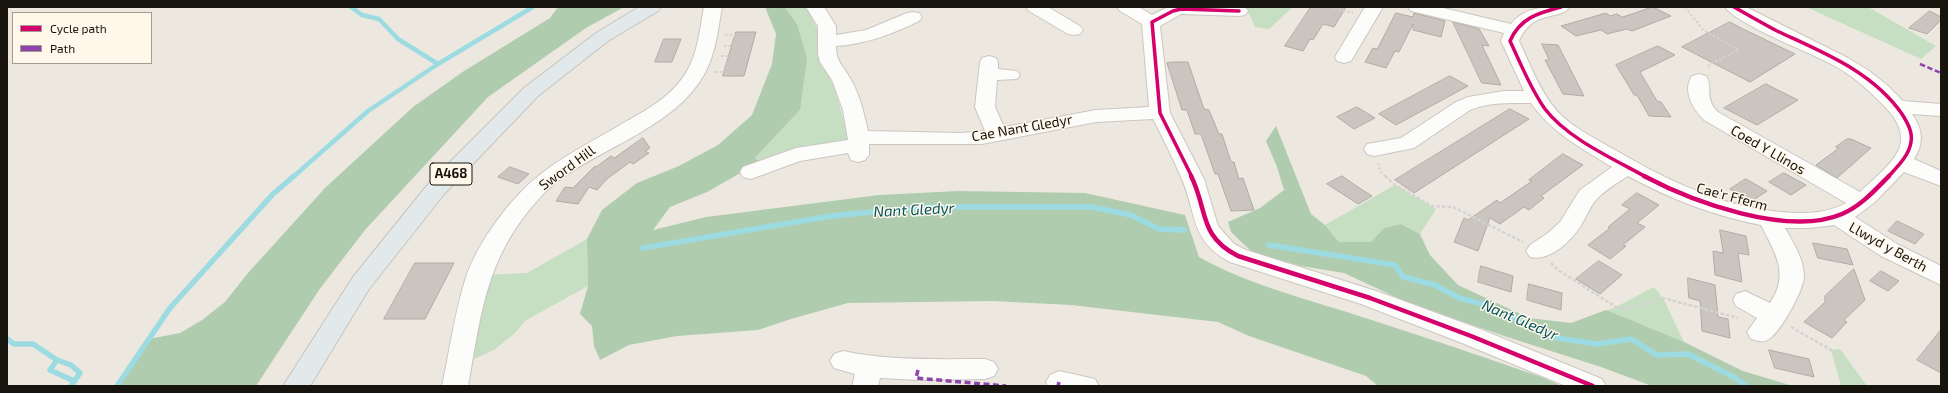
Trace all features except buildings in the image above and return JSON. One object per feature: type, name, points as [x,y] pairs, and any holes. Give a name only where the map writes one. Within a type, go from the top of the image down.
[{"type":"main road","name":"A468","points":[[296,386],[361,283],[436,188],[531,92],[602,37],[652,7]]},
{"type":"street","name":"Sword Hill","points":[[453,385],[473,294],[480,272],[506,225],[527,199],[547,179],[572,162],[662,110],[681,92],[696,72],[704,55],[713,7]]},
{"type":"street","points":[[815,7],[827,26],[827,54],[829,62],[842,80],[853,110],[859,146]]},
{"type":"street","points":[[1035,7],[1074,30]]},
{"type":"street","points":[[1126,7],[1152,22]]},
{"type":"street","points":[[1417,7],[1514,30],[1526,19],[1561,7]]},
{"type":"street","name":"Cae'r Fferm","points":[[1514,30],[1510,41],[1537,97],[1552,117],[1568,130],[1627,167],[1654,181],[1695,200],[1746,215],[1769,218],[1803,221],[1836,216],[1861,202],[1901,162],[1911,148],[1912,140],[1906,121],[1896,107],[1871,81],[1848,66],[1734,7]]},
{"type":"street","points":[[1152,22],[1173,11],[1181,9],[1229,9]]},
{"type":"street","points":[[1341,50],[1371,12]]},
{"type":"street","points":[[828,41],[847,40],[874,35],[906,21],[883,14]]},
{"type":"street","points":[[1152,22],[1151,31],[1160,113],[1193,180],[1207,227],[1215,239],[1226,250],[1238,256],[1370,298],[1471,336],[1593,386]]},
{"type":"street","points":[[998,136],[989,119],[985,107],[989,68],[1010,75]]},
{"type":"street","name":"Coed Y Llinos","points":[[1699,80],[1698,99],[1702,108],[1711,116],[1861,202]]},
{"type":"street","points":[[1374,149],[1407,143],[1463,106],[1475,101],[1504,97],[1537,97]]},
{"type":"street","points":[[1896,107],[1941,110]]},
{"type":"street","name":"Cae Nant Gledyr","points":[[751,172],[796,155],[859,146],[998,136],[1096,116],[1160,113]]},
{"type":"street","points":[[1901,162],[1941,179]]},
{"type":"street","points":[[1538,251],[1557,239],[1571,223],[1577,208],[1589,194],[1627,167]]},
{"type":"street","name":"Llwyd y Berth","points":[[1836,216],[1888,250],[1941,276]]},
{"type":"street","points":[[1745,300],[1766,325],[1792,283],[1792,269],[1769,218]]},
{"type":"street","points":[[843,361],[867,376],[918,370],[985,369]]},
{"type":"street","points":[[1059,382],[1086,386]]},
{"type":"path","points":[[1330,7],[1371,12]]},
{"type":"path","points":[[1685,7],[1703,30],[1739,50],[1709,64],[1699,80]]},
{"type":"path","points":[[1374,149],[1380,171],[1395,185],[1432,206],[1453,207],[1538,251],[1558,270],[1616,307],[1626,309],[1663,298],[1766,325],[1830,350],[1855,386]]},
{"type":"green space","points":[[558,7],[624,7],[586,28],[488,97],[365,230],[319,290],[256,386],[117,386],[149,339],[180,333],[202,320],[225,302],[248,273],[325,188],[413,107],[464,71],[550,18]]},
{"type":"green space","points":[[765,7],[785,7],[797,24],[807,58],[800,110],[755,158],[760,162],[707,192],[670,207],[653,230],[706,217],[879,195],[958,191],[1085,193],[1185,215],[1199,257],[1236,275],[1276,290],[1403,330],[1544,378],[1561,386],[1378,386],[1366,376],[1249,336],[1218,322],[1071,305],[992,301],[848,303],[758,330],[677,336],[629,345],[600,360],[594,346],[592,326],[580,314],[588,286],[587,239],[602,210],[637,183],[679,166],[718,145],[752,115],[772,64],[776,34]]},
{"type":"green space","points":[[785,7],[806,7],[819,32],[817,55],[835,88],[849,141],[776,154],[760,162],[755,158],[800,110],[797,24]]},
{"type":"green space","points":[[1246,7],[1293,7],[1269,29],[1255,27]]},
{"type":"green space","points":[[1806,7],[1868,7],[1936,46],[1921,59]]},
{"type":"green space","points":[[1276,126],[1311,214],[1325,225],[1339,242],[1371,242],[1384,228],[1401,224],[1420,234],[1430,255],[1458,285],[1529,318],[1571,323],[1606,310],[1684,342],[1743,371],[1793,386],[1652,386],[1601,367],[1504,336],[1404,301],[1344,273],[1301,266],[1252,252],[1231,232],[1228,222],[1260,208],[1284,190],[1277,167],[1266,141]]},
{"type":"green space","points":[[1395,185],[1436,209],[1420,234],[1401,224],[1384,228],[1371,242],[1339,242],[1325,225]]},
{"type":"green space","points":[[587,239],[588,286],[525,321],[515,333],[494,350],[472,360],[485,275],[527,273]]},
{"type":"green space","points":[[1654,287],[1663,298],[1684,342],[1606,311]]},
{"type":"green space","points":[[1840,349],[1867,386],[1841,386],[1831,350]]},
{"type":"waterway","points":[[351,7],[362,15],[379,19],[398,39],[438,64]]},
{"type":"waterway","points":[[438,64],[533,7]]},
{"type":"waterway","points":[[293,177],[368,111],[438,64]]},
{"type":"waterway","points":[[117,386],[170,308],[273,194],[294,176]]},
{"type":"waterway","name":"Nant Gledyr","points":[[643,248],[831,216],[924,207],[1092,207],[1131,215],[1159,229],[1184,230]]},
{"type":"waterway","name":"Nant Gledyr","points":[[1269,245],[1395,265],[1403,277],[1435,285],[1459,298],[1486,305],[1557,338],[1597,344],[1631,339],[1657,355],[1688,354],[1734,377],[1746,386]]},
{"type":"waterway","points":[[7,339],[14,344],[33,344],[57,360]]},
{"type":"waterway","points":[[57,360],[71,365],[80,373],[71,386]]},
{"type":"waterway","points":[[57,360],[50,370],[74,381]]},
{"type":"marked path","points":[[1920,64],[1941,73]]},
{"type":"marked path","points":[[918,370],[916,378],[1006,386]]},
{"type":"marked path","points":[[1058,386],[1059,382]]},
{"type":"cycle path","points":[[1561,7],[1544,11],[1530,17],[1518,26],[1510,41],[1528,81],[1540,101],[1553,118],[1572,134],[1671,189],[1715,206],[1760,217],[1797,221],[1823,219],[1844,214],[1874,191],[1901,163],[1906,155],[1912,140],[1911,133],[1904,117],[1880,89],[1862,74],[1820,51],[1754,19],[1734,7]]},
{"type":"cycle path","points":[[1239,11],[1181,9],[1173,11],[1152,22],[1151,26],[1160,113],[1193,179],[1207,227],[1215,239],[1226,250],[1238,256],[1370,298],[1471,336],[1593,386]]}]
